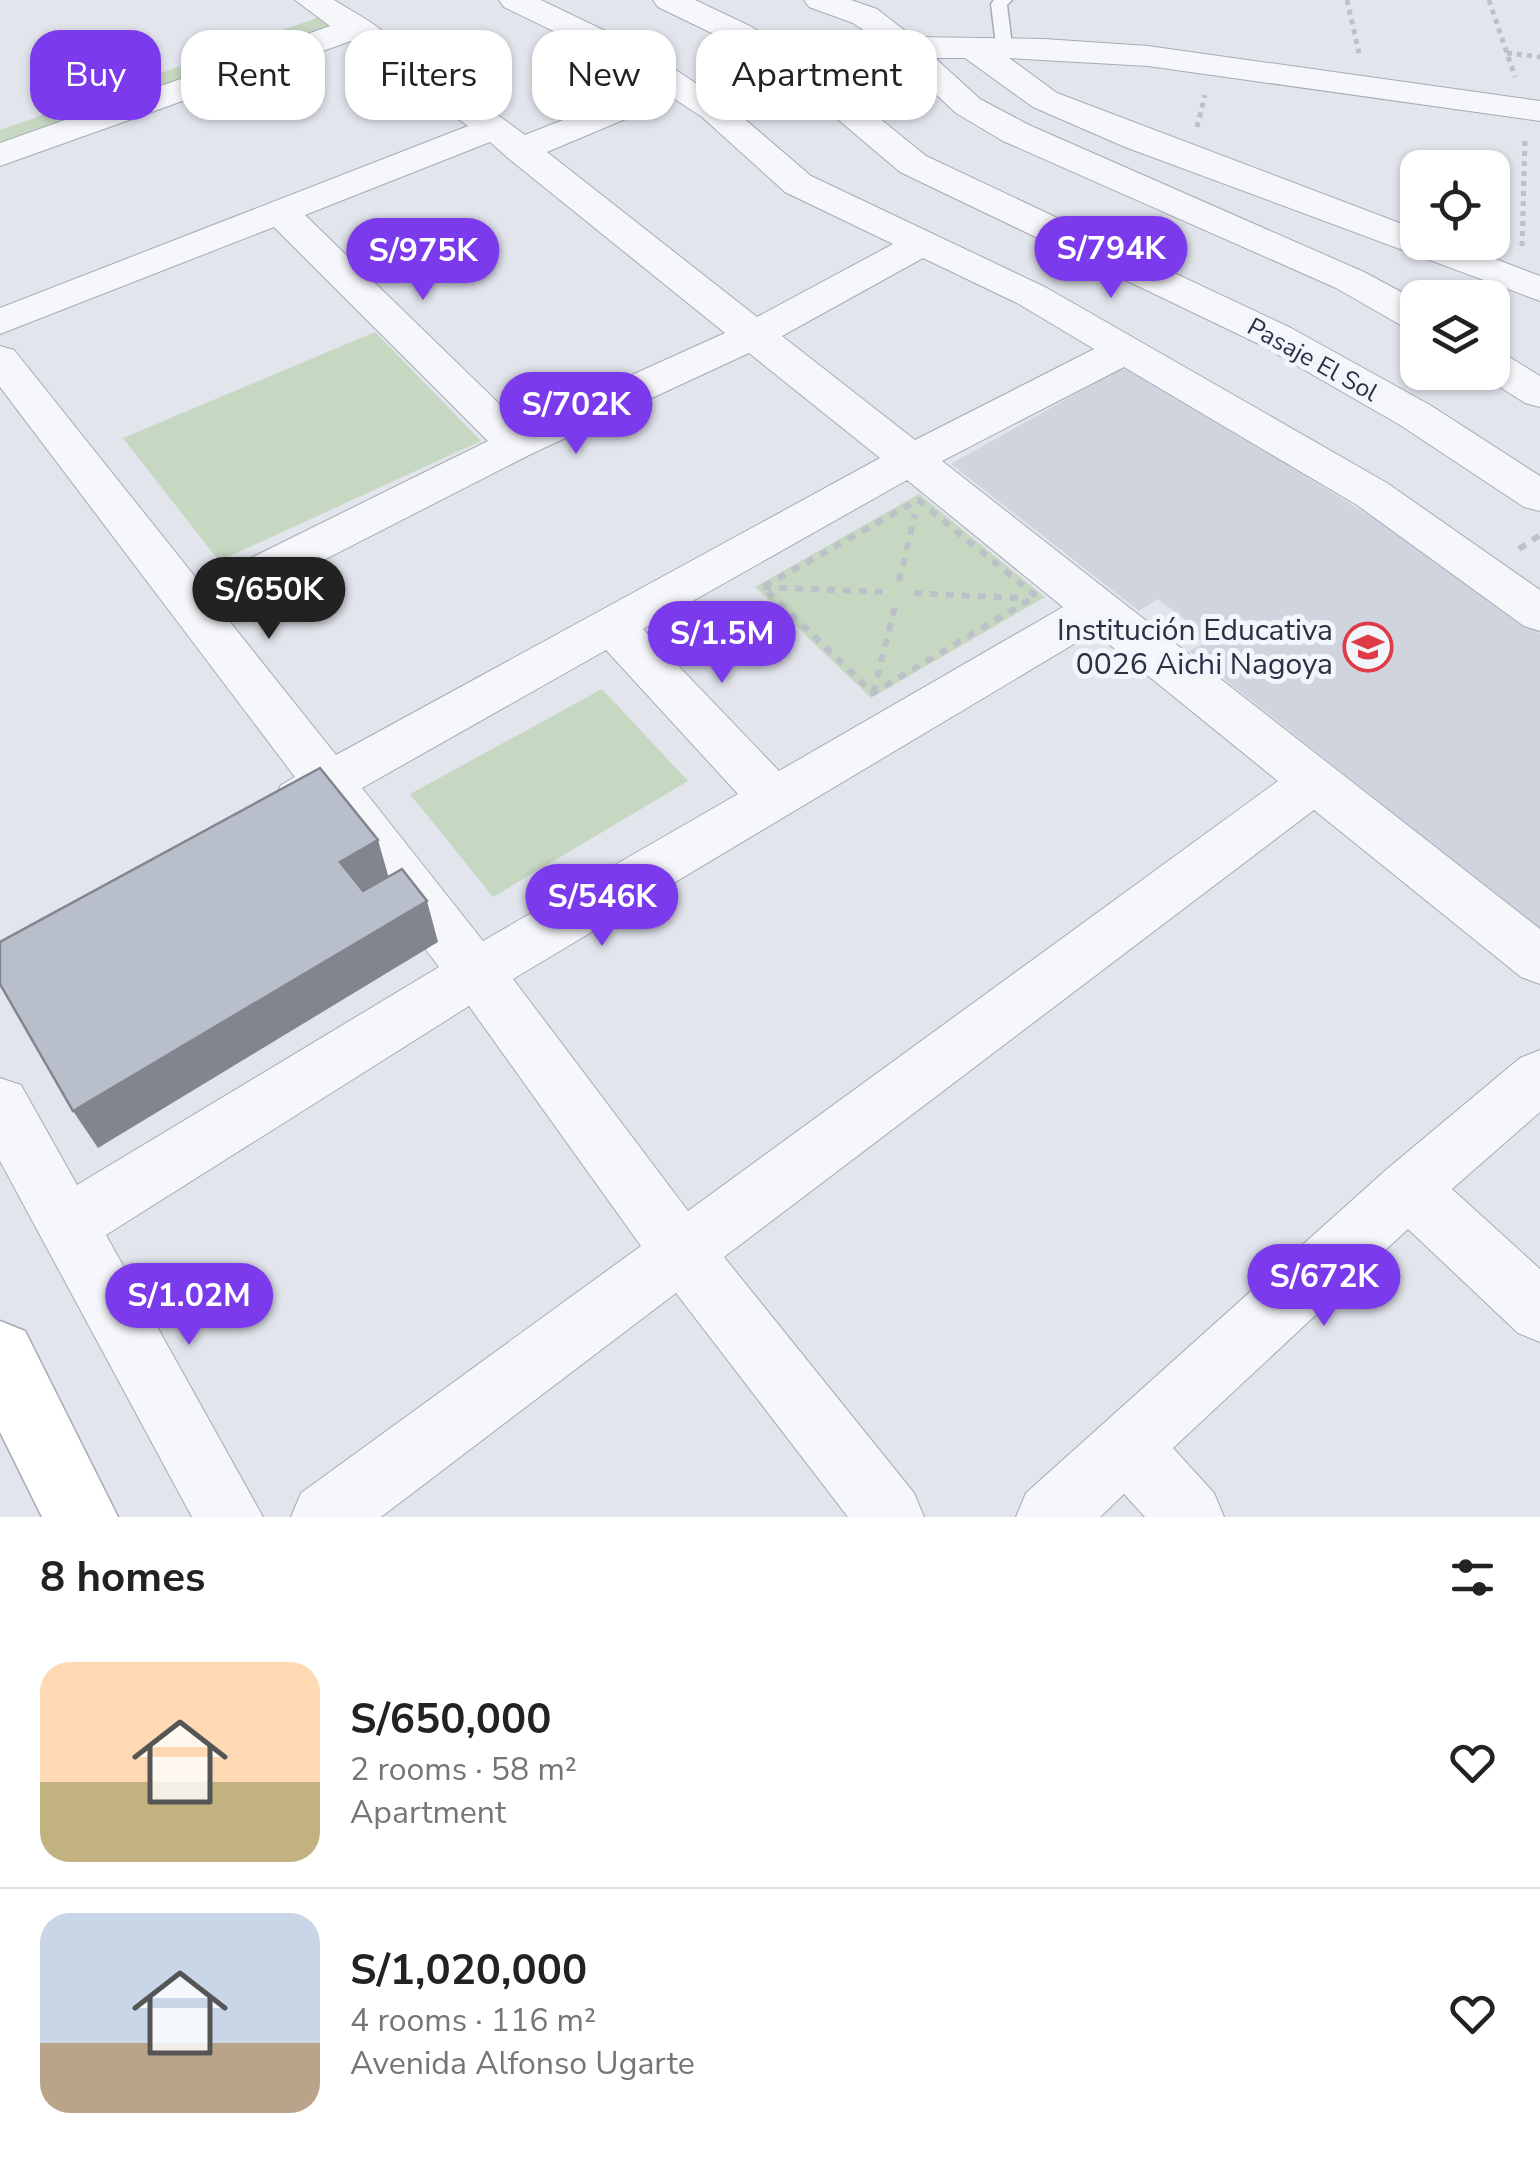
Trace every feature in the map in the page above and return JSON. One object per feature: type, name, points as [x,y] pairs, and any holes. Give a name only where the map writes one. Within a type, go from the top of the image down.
[{"type":"street","points":[[515,0],[636,58],[714,110],[798,184],[1031,295],[1372,494],[1540,614]]},
{"type":"street","name":"Pasaje El Sol","points":[[669,0],[738,33],[807,76],[913,164],[1277,336],[1414,415],[1540,496]]},
{"type":"street","points":[[820,0],[865,16],[886,30]]},
{"type":"street","points":[[0,120],[330,12]]},
{"type":"street","points":[[330,12],[507,139],[754,335],[905,478],[1065,612],[1314,781],[1540,960]]},
{"type":"street","points":[[0,154],[330,12]]},
{"type":"street","points":[[937,47],[1094,51],[1533,110]]},
{"type":"street","points":[[990,48],[1045,100],[1530,285]]},
{"type":"street","points":[[937,79],[968,106],[1016,133],[1350,280],[1400,308]]},
{"type":"street","points":[[0,322],[280,212],[578,120]]},
{"type":"street","points":[[280,212],[516,444]]},
{"type":"street","points":[[192,607],[516,444],[754,335],[925,242]]},
{"type":"street","points":[[259,820],[611,625],[748,573],[1124,350]]},
{"type":"street","points":[[0,359],[476,973],[682,1252],[890,1517]]},
{"type":"street","points":[[1510,375],[1540,394]]},
{"type":"street","points":[[67,1226],[476,973],[775,800],[888,708],[1065,612]]},
{"type":"street","points":[[611,625],[775,800]]},
{"type":"street","points":[[325,1517],[1314,781]]},
{"type":"street","points":[[1050,1517],[1408,1189],[1540,1076]]},
{"type":"street","points":[[0,1104],[229,1517]]},
{"type":"street","points":[[1408,1189],[1540,1312]]},
{"type":"street","points":[[0,1356],[81,1517]]},
{"type":"street","points":[[1127,1447],[1190,1517]]},
{"type":"lane","points":[[990,48],[999,4],[1004,0]]},
{"type":"path","points":[[1347,0],[1367,88]]},
{"type":"path","points":[[1489,0],[1533,110],[1530,285]]},
{"type":"path","points":[[1507,53],[1540,57]]},
{"type":"path","points":[[1190,157],[1212,65]]},
{"type":"path","points":[[748,573],[905,478]]},
{"type":"path","points":[[900,581],[905,478]]},
{"type":"path","points":[[905,478],[1036,596],[1065,612]]},
{"type":"path","points":[[748,573],[884,592]]},
{"type":"path","points":[[748,573],[888,708]]},
{"type":"path","points":[[914,594],[1065,612]]},
{"type":"path","points":[[888,708],[896,602]]},
{"type":"path","points":[[888,708],[1065,612]]},
{"type":"shaded area","name":"Institución Educativa 0026 Aichi Nagoya","points":[[1127,365],[1476,582],[1540,633],[1540,929],[1189,651],[1204,644],[1185,629],[1192,625],[1158,599],[1139,611],[951,464]]},
{"type":"green space","points":[[320,17],[333,28],[325,31],[283,30]]},
{"type":"green space","points":[[181,66],[181,82],[161,89],[161,73]]},
{"type":"green space","points":[[30,119],[76,120],[0,147],[0,130]]},
{"type":"green space","points":[[375,332],[481,441],[219,561],[123,438]]},
{"type":"green space","points":[[919,494],[1045,597],[871,698],[755,587]]},
{"type":"green space","points":[[602,689],[688,781],[493,897],[410,794]]},
{"type":"building","points":[[320,768],[378,840],[340,862],[363,891],[402,869],[427,901],[73,1111],[0,984],[0,942]]},
{"type":"place","name":"Institución Educativa 0026 Aichi Nagoya","points":[[1368,647]]}]
